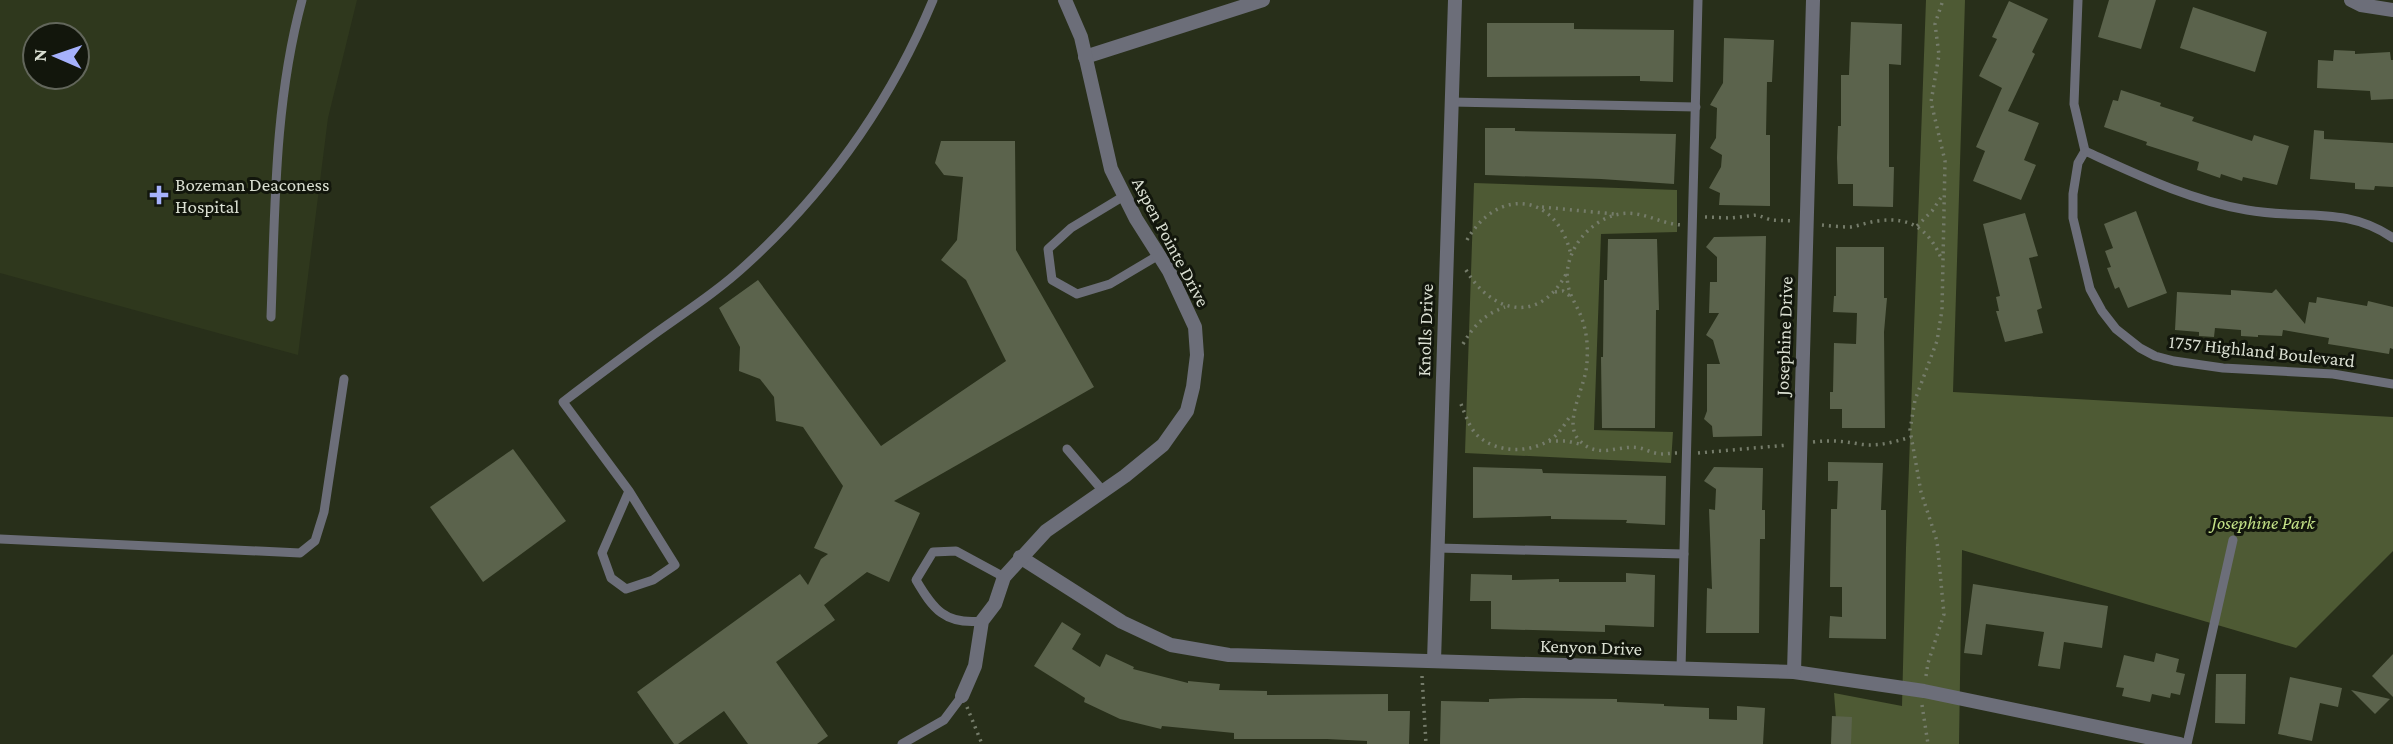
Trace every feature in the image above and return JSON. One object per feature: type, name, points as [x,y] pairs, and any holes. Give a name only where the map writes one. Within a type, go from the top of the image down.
[{"type":"street","name":"Aspen Pointe Drive","points":[[1003,577],[1045,531],[1163,445],[1187,411],[1197,355],[1195,327],[1159,254],[1124,197],[1111,169],[1085,57],[1073,15],[1065,0]]},
{"type":"street","points":[[1085,57],[1263,0]]},
{"type":"street","name":"Knolls Drive","points":[[1428,661],[1437,548],[1455,0]]},
{"type":"street","name":"Josephine Drive","points":[[1794,673],[1812,0]]},
{"type":"street","points":[[2351,0],[2361,5],[2393,10]]},
{"type":"street","name":"Kenyon Drive","points":[[1020,557],[1122,622],[1171,645],[1229,654],[1794,673],[1924,691],[2180,744]]},
{"type":"street","points":[[962,696],[975,666],[982,621],[995,604],[1003,577]]},
{"type":"lane","points":[[271,317],[280,112],[289,46],[302,0]]},
{"type":"lane","points":[[629,491],[602,553],[611,578],[626,589],[653,580],[675,565],[629,491],[564,402],[747,265],[789,222],[825,182],[867,127],[902,68],[933,0]]},
{"type":"lane","points":[[1681,669],[1698,0]]},
{"type":"lane","points":[[2078,0],[2074,104],[2085,151],[2167,189],[2202,201],[2265,213],[2348,217],[2379,229],[2393,238]]},
{"type":"lane","points":[[1451,102],[1696,107]]},
{"type":"lane","name":"1757 Highland Boulevard","points":[[2085,151],[2078,163],[2073,194],[2073,218],[2090,289],[2102,311],[2125,338],[2155,356],[2174,361],[2223,368],[2333,374],[2393,384]]},
{"type":"lane","points":[[1124,197],[1071,228],[1048,249],[1052,280],[1077,294],[1110,284],[1159,254]]},
{"type":"lane","points":[[0,539],[300,553],[315,541],[324,512],[344,379]]},
{"type":"lane","points":[[1067,449],[1103,491]]},
{"type":"lane","points":[[2187,744],[2233,540]]},
{"type":"lane","points":[[1437,548],[1684,554]]},
{"type":"lane","points":[[982,621],[950,618],[931,606],[916,580],[933,552],[944,551],[956,551],[1003,577]]},
{"type":"lane","points":[[902,744],[944,720],[962,696]]},
{"type":"path","points":[[1928,744],[1922,705],[1928,663],[1944,614],[1937,541],[1921,492],[1910,430],[1915,400],[1939,331],[1942,310],[1945,161],[1931,102],[1940,55],[1935,24],[1943,0]]},
{"type":"path","points":[[1917,226],[1932,211],[1943,194]]},
{"type":"path","points":[[1467,240],[1474,228],[1489,213],[1510,204],[1571,212],[1644,215],[1670,224],[1757,215],[1771,220],[1850,227],[1890,220],[1917,226],[1927,233],[1943,262]]},
{"type":"path","points":[[1533,206],[1542,209],[1558,223],[1566,235],[1571,258]]},
{"type":"path","points":[[1461,404],[1477,435],[1502,447],[1533,448],[1547,441],[1564,426],[1584,385],[1587,358],[1586,331],[1568,284],[1571,258],[1585,233],[1607,218],[1620,214]]},
{"type":"path","points":[[1466,270],[1481,292],[1507,307]]},
{"type":"path","points":[[1553,293],[1568,270]]},
{"type":"path","points":[[1463,344],[1472,329],[1485,316],[1507,307],[1536,304],[1553,293],[1563,291],[1573,300]]},
{"type":"path","points":[[1572,413],[1573,432],[1585,445],[1595,451],[1604,452],[1633,447],[1658,454],[1714,453],[1768,445],[1840,440],[1859,444],[1882,444],[1911,437]]},
{"type":"path","points":[[1547,441],[1585,445]]},
{"type":"path","points":[[1426,744],[1428,661]]},
{"type":"path","points":[[962,696],[982,744]]},
{"type":"shaded area","name":"Bozeman Deaconess Hospital","points":[[0,0],[357,0],[328,118],[298,355],[0,273]]},
{"type":"green space","name":"Josephine Park","points":[[1926,0],[1965,0],[1953,392],[2393,417],[2393,551],[2296,648],[1962,550],[1959,744],[1838,744],[1834,693],[1902,706]]},
{"type":"green space","points":[[1474,183],[1677,190],[1677,232],[1601,234],[1594,430],[1673,432],[1671,463],[1465,453]]},
{"type":"building","points":[[2109,0],[2156,0],[2141,49],[2098,37]]},
{"type":"building","points":[[2009,1],[2048,19],[2008,111],[2039,123],[2024,160],[2036,165],[2021,200],[1973,181],[1985,151],[1976,147],[2002,88],[1979,76],[1997,39],[1992,37]]},
{"type":"building","points":[[2193,7],[2267,32],[2255,72],[2180,48]]},
{"type":"building","points":[[1851,22],[1902,24],[1901,65],[1889,64],[1889,167],[1894,167],[1893,207],[1853,206],[1853,184],[1838,184],[1841,75],[1849,75]]},
{"type":"building","points":[[1487,23],[1574,23],[1574,29],[1674,30],[1673,82],[1640,81],[1640,76],[1487,77]]},
{"type":"building","points":[[1724,38],[1774,40],[1772,82],[1767,82],[1766,135],[1770,135],[1770,206],[1719,205],[1720,193],[1709,188],[1721,167],[1722,155],[1710,148],[1716,138],[1717,108],[1710,105],[1723,83]]},
{"type":"building","points":[[2334,50],[2355,51],[2355,54],[2390,52],[2393,60],[2393,99],[2371,100],[2370,91],[2317,88],[2318,60],[2333,61]]},
{"type":"building","points":[[2121,90],[2194,117],[2192,121],[2252,141],[2254,135],[2289,146],[2277,185],[2243,177],[2242,181],[2221,174],[2220,178],[2197,170],[2199,162],[2146,145],[2147,142],[2104,127],[2113,100],[2118,101]]},
{"type":"building","points":[[1485,128],[1676,134],[1674,184],[1485,175]]},
{"type":"building","points":[[2314,130],[2324,131],[2324,139],[2393,143],[2393,187],[2355,189],[2355,183],[2310,179]]},
{"type":"building","points":[[941,141],[1015,141],[1016,250],[1094,387],[894,501],[920,513],[889,582],[867,572],[824,605],[835,620],[776,662],[828,736],[817,744],[748,744],[724,711],[678,744],[674,744],[637,692],[800,574],[808,585],[821,559],[828,554],[814,548],[843,486],[803,427],[776,421],[774,397],[760,379],[739,371],[740,347],[719,308],[758,280],[881,446],[1006,361],[966,280],[941,260],[957,240],[963,177],[944,175],[935,163]]},
{"type":"building","points":[[2136,211],[2167,293],[2128,308],[2119,287],[2115,289],[2107,268],[2111,267],[2105,251],[2113,248],[2104,224]]},
{"type":"building","points":[[2025,213],[2038,256],[2029,258],[2042,308],[2037,310],[2043,333],[2005,342],[1996,311],[1999,311],[1996,297],[2000,296],[1983,224]]},
{"type":"building","points":[[1766,236],[1762,436],[1713,437],[1712,426],[1704,419],[1707,411],[1707,364],[1720,364],[1713,340],[1706,335],[1719,313],[1709,313],[1710,282],[1717,282],[1717,257],[1706,247],[1714,237]]},
{"type":"building","points":[[1608,239],[1657,239],[1659,310],[1656,310],[1655,428],[1602,428],[1601,357]]},
{"type":"building","points":[[1836,247],[1884,247],[1884,298],[1887,298],[1884,332],[1885,428],[1842,428],[1842,409],[1830,409],[1834,343],[1856,344],[1857,313],[1833,312],[1836,296]]},
{"type":"building","points":[[2276,289],[2305,324],[2309,302],[2316,303],[2317,297],[2367,306],[2368,301],[2393,307],[2393,349],[2390,348],[2389,354],[2328,344],[2329,338],[2283,330],[2282,336],[2258,337],[2241,336],[2241,330],[2215,328],[2214,337],[2199,336],[2199,332],[2175,330],[2177,292],[2231,295],[2231,290],[2272,293]]},
{"type":"building","points":[[513,449],[566,521],[483,582],[430,507]]},
{"type":"building","points":[[1828,462],[1883,463],[1881,510],[1886,510],[1886,639],[1829,638],[1830,616],[1842,617],[1842,587],[1830,587],[1831,509],[1837,509],[1838,481],[1828,481]]},
{"type":"building","points":[[1473,467],[1542,469],[1543,473],[1666,476],[1665,525],[1626,523],[1627,520],[1551,519],[1551,516],[1473,518]]},
{"type":"building","points":[[1714,467],[1763,468],[1762,510],[1765,510],[1765,539],[1760,539],[1759,633],[1706,633],[1707,588],[1712,589],[1709,509],[1715,510],[1716,489],[1704,481]]},
{"type":"building","points":[[1626,573],[1655,575],[1654,627],[1605,625],[1605,632],[1491,629],[1491,601],[1470,601],[1471,574],[1512,575],[1512,580],[1626,582]]},
{"type":"building","points":[[1973,584],[2108,606],[2102,648],[2064,642],[2060,669],[2038,666],[2044,632],[1986,624],[1982,655],[1964,653]]},
{"type":"building","points":[[1062,622],[1081,634],[1072,649],[1100,667],[1106,654],[1134,667],[1133,669],[1188,683],[1220,684],[1219,690],[1267,691],[1267,695],[1388,694],[1388,711],[1410,711],[1409,744],[1367,744],[1367,741],[1327,739],[1234,739],[1234,733],[1162,726],[1161,729],[1120,719],[1084,702],[1085,698],[1034,666]]},
{"type":"building","points":[[2156,653],[2179,659],[2176,672],[2185,674],[2180,695],[2171,693],[2170,698],[2152,694],[2150,702],[2122,696],[2124,688],[2116,687],[2124,655],[2154,662]]},
{"type":"building","points":[[2393,654],[2393,697],[2372,676]]},
{"type":"building","points":[[2216,674],[2246,674],[2245,724],[2215,723]]},
{"type":"building","points":[[2290,677],[2342,688],[2338,707],[2320,703],[2312,741],[2278,734]]},
{"type":"building","points":[[2351,690],[2390,699],[2375,714]]},
{"type":"building","points":[[1489,699],[1617,699],[1617,702],[1709,708],[1709,719],[1737,720],[1737,706],[1765,708],[1763,744],[1440,744],[1441,701],[1489,702]]},
{"type":"building","points":[[1832,716],[1852,717],[1851,744],[1831,744]]},
{"type":"place","name":"Bozeman Deaconess Hospital","points":[[159,195]]}]
